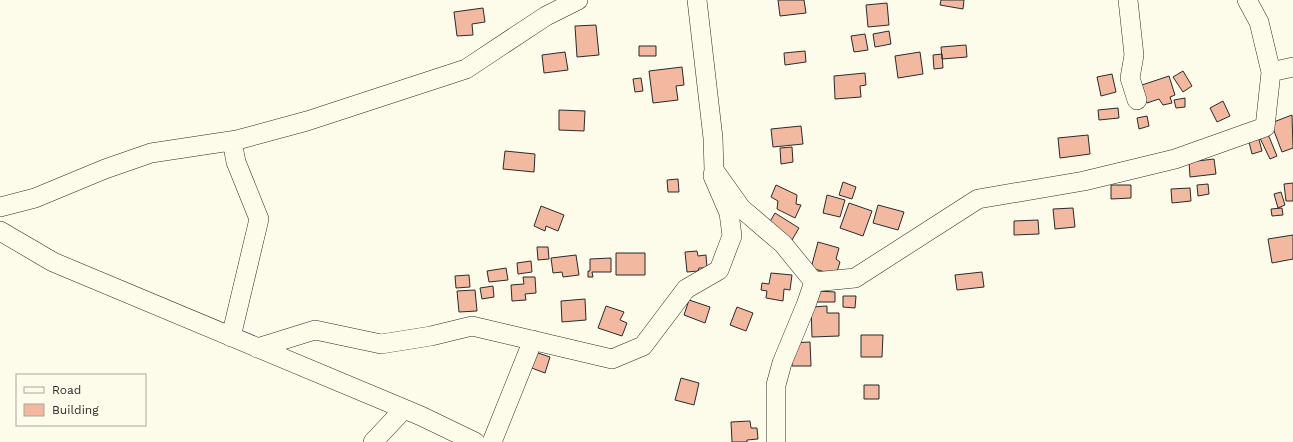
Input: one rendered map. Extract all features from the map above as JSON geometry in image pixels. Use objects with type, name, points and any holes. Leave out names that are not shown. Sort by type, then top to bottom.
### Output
[{"type":"street","points":[[0,207],[35,198],[106,169],[151,153],[232,141],[306,121],[466,69],[546,16],[578,0]]},
{"type":"street","points":[[257,348],[315,330],[382,344],[431,336],[472,326],[612,359],[643,346],[686,289],[719,270],[732,236],[729,214],[713,176],[712,138],[697,0]]},
{"type":"street","points":[[1128,0],[1134,55],[1130,78],[1137,100]]},
{"type":"street","points":[[814,282],[854,278],[978,199],[1084,181],[1175,159],[1265,127],[1271,72],[1259,22],[1247,0]]},
{"type":"street","points":[[1271,72],[1293,67]]},
{"type":"street","points":[[231,337],[259,218],[236,162],[232,141]]},
{"type":"street","points":[[714,170],[741,208],[783,244],[814,282]]},
{"type":"street","points":[[0,231],[53,262],[404,409],[475,442]]},
{"type":"street","points":[[776,442],[776,385],[782,363],[814,282]]},
{"type":"street","points":[[492,442],[532,340]]},
{"type":"street","points":[[373,442],[404,409]]},
{"type":"building","points":[[778,0],[804,0],[806,13],[780,16]]},
{"type":"building","points":[[941,0],[964,0],[963,9],[940,5]]},
{"type":"building","points":[[887,3],[889,25],[868,27],[866,5]]},
{"type":"building","points":[[483,8],[485,22],[472,24],[473,35],[457,36],[454,12]]},
{"type":"building","points":[[596,25],[599,55],[577,57],[575,26]]},
{"type":"building","points":[[889,31],[891,44],[875,47],[873,34]]},
{"type":"building","points":[[865,34],[868,50],[854,52],[851,36]]},
{"type":"building","points":[[966,45],[967,57],[942,59],[941,47]]},
{"type":"building","points":[[639,46],[656,46],[656,56],[639,56]]},
{"type":"building","points":[[805,51],[806,62],[785,65],[784,53]]},
{"type":"building","points":[[565,52],[568,70],[544,73],[542,55]]},
{"type":"building","points":[[920,52],[923,74],[898,78],[895,56]]},
{"type":"building","points":[[942,54],[943,68],[934,69],[933,55]]},
{"type":"building","points":[[682,67],[684,85],[676,86],[678,100],[653,103],[649,71]]},
{"type":"building","points":[[1183,71],[1192,86],[1183,92],[1173,77]]},
{"type":"building","points":[[865,73],[866,85],[860,86],[861,97],[835,99],[834,76]]},
{"type":"building","points":[[1112,74],[1116,92],[1101,96],[1097,77]]},
{"type":"building","points":[[1169,76],[1175,95],[1170,97],[1172,103],[1163,105],[1159,99],[1147,103],[1142,85]]},
{"type":"building","points":[[641,78],[643,91],[635,92],[633,79]]},
{"type":"building","points":[[1185,98],[1185,107],[1176,108],[1174,100]]},
{"type":"building","points":[[1223,101],[1230,116],[1217,122],[1210,108]]},
{"type":"building","points":[[1118,108],[1119,118],[1099,120],[1098,110]]},
{"type":"building","points":[[559,110],[585,111],[584,131],[559,130]]},
{"type":"building","points":[[1292,115],[1293,148],[1282,152],[1271,123]]},
{"type":"building","points":[[1147,116],[1149,126],[1139,129],[1137,118]]},
{"type":"building","points":[[801,126],[803,144],[773,147],[771,129]]},
{"type":"building","points":[[1265,127],[1277,156],[1270,159],[1257,132]]},
{"type":"building","points":[[1257,132],[1262,151],[1252,154],[1247,134]]},
{"type":"building","points":[[1088,135],[1090,154],[1060,158],[1058,138]]},
{"type":"building","points":[[792,147],[793,162],[781,164],[780,148]]},
{"type":"building","points":[[505,151],[535,154],[534,172],[503,169]]},
{"type":"building","points":[[1214,159],[1216,174],[1190,177],[1189,162]]},
{"type":"building","points":[[678,179],[679,192],[668,192],[667,180]]},
{"type":"building","points":[[843,182],[856,187],[852,199],[839,195]]},
{"type":"building","points":[[1293,183],[1293,201],[1286,201],[1284,184]]},
{"type":"building","points":[[1208,184],[1209,194],[1198,196],[1197,185]]},
{"type":"building","points":[[776,185],[797,195],[796,204],[801,205],[795,218],[777,209],[778,201],[771,197]]},
{"type":"building","points":[[1111,185],[1131,185],[1131,198],[1111,199]]},
{"type":"building","points":[[1190,188],[1191,201],[1172,203],[1171,189]]},
{"type":"building","points":[[1281,192],[1285,205],[1278,208],[1274,194]]},
{"type":"building","points":[[827,195],[845,200],[840,217],[823,213]]},
{"type":"building","points":[[849,203],[872,211],[863,236],[840,228]]},
{"type":"building","points":[[878,205],[904,212],[898,230],[873,223]]},
{"type":"building","points":[[541,206],[564,215],[558,231],[546,226],[545,231],[534,226]]},
{"type":"building","points":[[1073,208],[1075,227],[1055,229],[1053,209]]},
{"type":"building","points":[[1282,208],[1283,215],[1272,216],[1271,209]]},
{"type":"building","points":[[775,213],[799,228],[792,240],[768,225]]},
{"type":"building","points":[[1038,220],[1039,234],[1014,235],[1014,221]]},
{"type":"building","points":[[1293,235],[1293,259],[1272,263],[1268,239]]},
{"type":"building","points":[[818,242],[839,248],[836,259],[840,262],[836,275],[811,268]]},
{"type":"building","points":[[537,247],[548,247],[549,259],[538,260]]},
{"type":"building","points":[[697,251],[698,256],[706,255],[707,268],[699,268],[698,271],[687,272],[685,252]]},
{"type":"building","points":[[616,253],[645,253],[645,275],[616,275]]},
{"type":"building","points":[[576,255],[579,275],[563,277],[562,272],[553,273],[551,258]]},
{"type":"building","points":[[611,258],[611,272],[592,272],[593,277],[588,277],[588,271],[590,271],[590,259]]},
{"type":"building","points":[[531,261],[532,272],[518,274],[517,263]]},
{"type":"building","points":[[506,268],[508,280],[489,282],[487,271]]},
{"type":"building","points":[[982,272],[984,287],[957,290],[955,275]]},
{"type":"building","points":[[771,273],[792,275],[790,290],[784,289],[783,301],[766,298],[767,291],[761,290],[762,283],[769,284]]},
{"type":"building","points":[[469,275],[470,287],[456,288],[455,276]]},
{"type":"building","points":[[523,277],[535,277],[536,293],[525,294],[526,300],[512,301],[511,285],[524,284]]},
{"type":"building","points":[[493,286],[494,297],[482,299],[480,288]]},
{"type":"building","points":[[475,290],[477,311],[459,312],[457,291]]},
{"type":"building","points":[[817,291],[835,292],[835,302],[816,302]]},
{"type":"building","points":[[843,296],[856,296],[855,308],[843,307]]},
{"type":"building","points":[[585,299],[586,320],[562,322],[561,301]]},
{"type":"building","points":[[689,300],[710,307],[705,323],[684,315]]},
{"type":"building","points":[[606,306],[624,312],[620,320],[627,323],[622,336],[598,328]]},
{"type":"building","points":[[827,306],[827,313],[839,313],[839,336],[812,337],[811,307]]},
{"type":"building","points":[[737,307],[753,313],[746,331],[730,325]]},
{"type":"building","points":[[861,335],[883,335],[882,357],[861,357]]},
{"type":"building","points":[[810,342],[811,366],[792,366],[791,343]]},
{"type":"building","points":[[535,352],[550,357],[545,373],[529,367]]},
{"type":"building","points":[[681,378],[699,383],[694,405],[675,400]]},
{"type":"building","points":[[864,385],[879,385],[879,399],[864,399]]},
{"type":"building","points":[[750,421],[751,428],[757,428],[758,439],[747,440],[747,442],[732,442],[731,422]]}]
